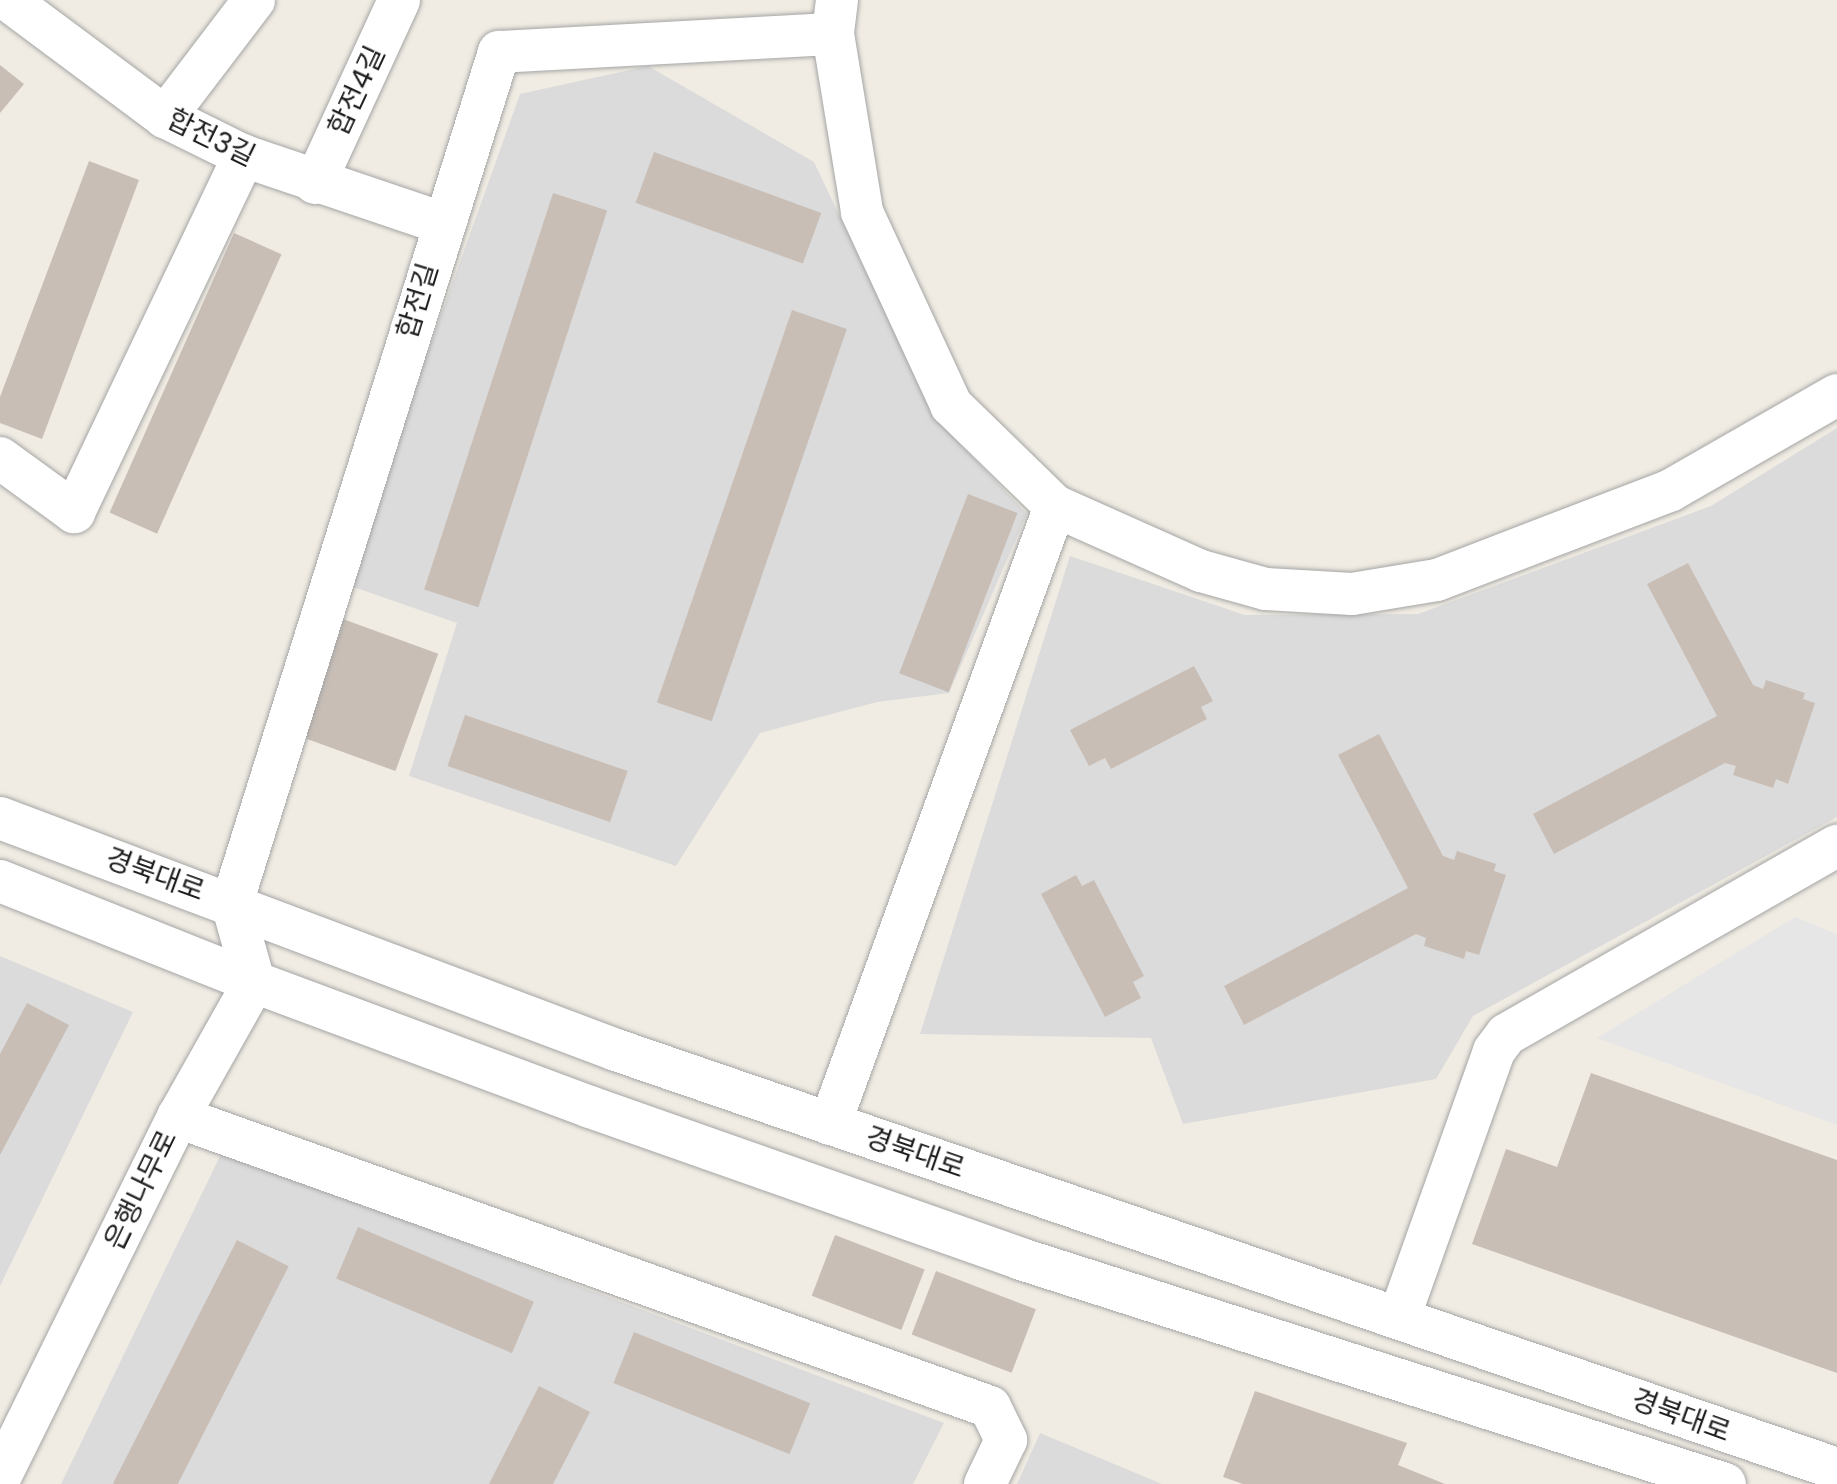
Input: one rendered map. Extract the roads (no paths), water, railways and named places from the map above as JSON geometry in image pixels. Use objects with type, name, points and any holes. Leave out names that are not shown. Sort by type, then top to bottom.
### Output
[{"type":"street","name":"합전3길","points":[[8,0],[165,117],[244,156],[442,223]]},
{"type":"street","points":[[165,117],[254,0]]},
{"type":"street","name":"합전4길","points":[[315,183],[399,0]]},
{"type":"street","points":[[835,17],[862,212],[951,405],[1055,506],[1200,572],[1266,589],[1352,594],[1437,580],[1672,490],[1837,395]]},
{"type":"street","name":"합전길","points":[[232,902],[442,223],[499,52],[835,17]]},
{"type":"street","points":[[0,458],[74,512],[244,156]]},
{"type":"street","points":[[830,1124],[1055,506]]},
{"type":"street","name":"경북대로","points":[[0,818],[232,902],[616,1050],[1837,1470]]},
{"type":"street","points":[[1399,1318],[1494,1051],[1507,1034],[1837,846]]},
{"type":"street","name":"경북대로","points":[[0,881],[254,982],[1021,1259],[1653,1472],[1725,1484]]},
{"type":"street","points":[[232,902],[254,982]]},
{"type":"street","name":"은행나무로","points":[[0,1477],[178,1117],[254,982]]},
{"type":"street","points":[[178,1117],[990,1407],[1006,1440],[985,1484]]}]
